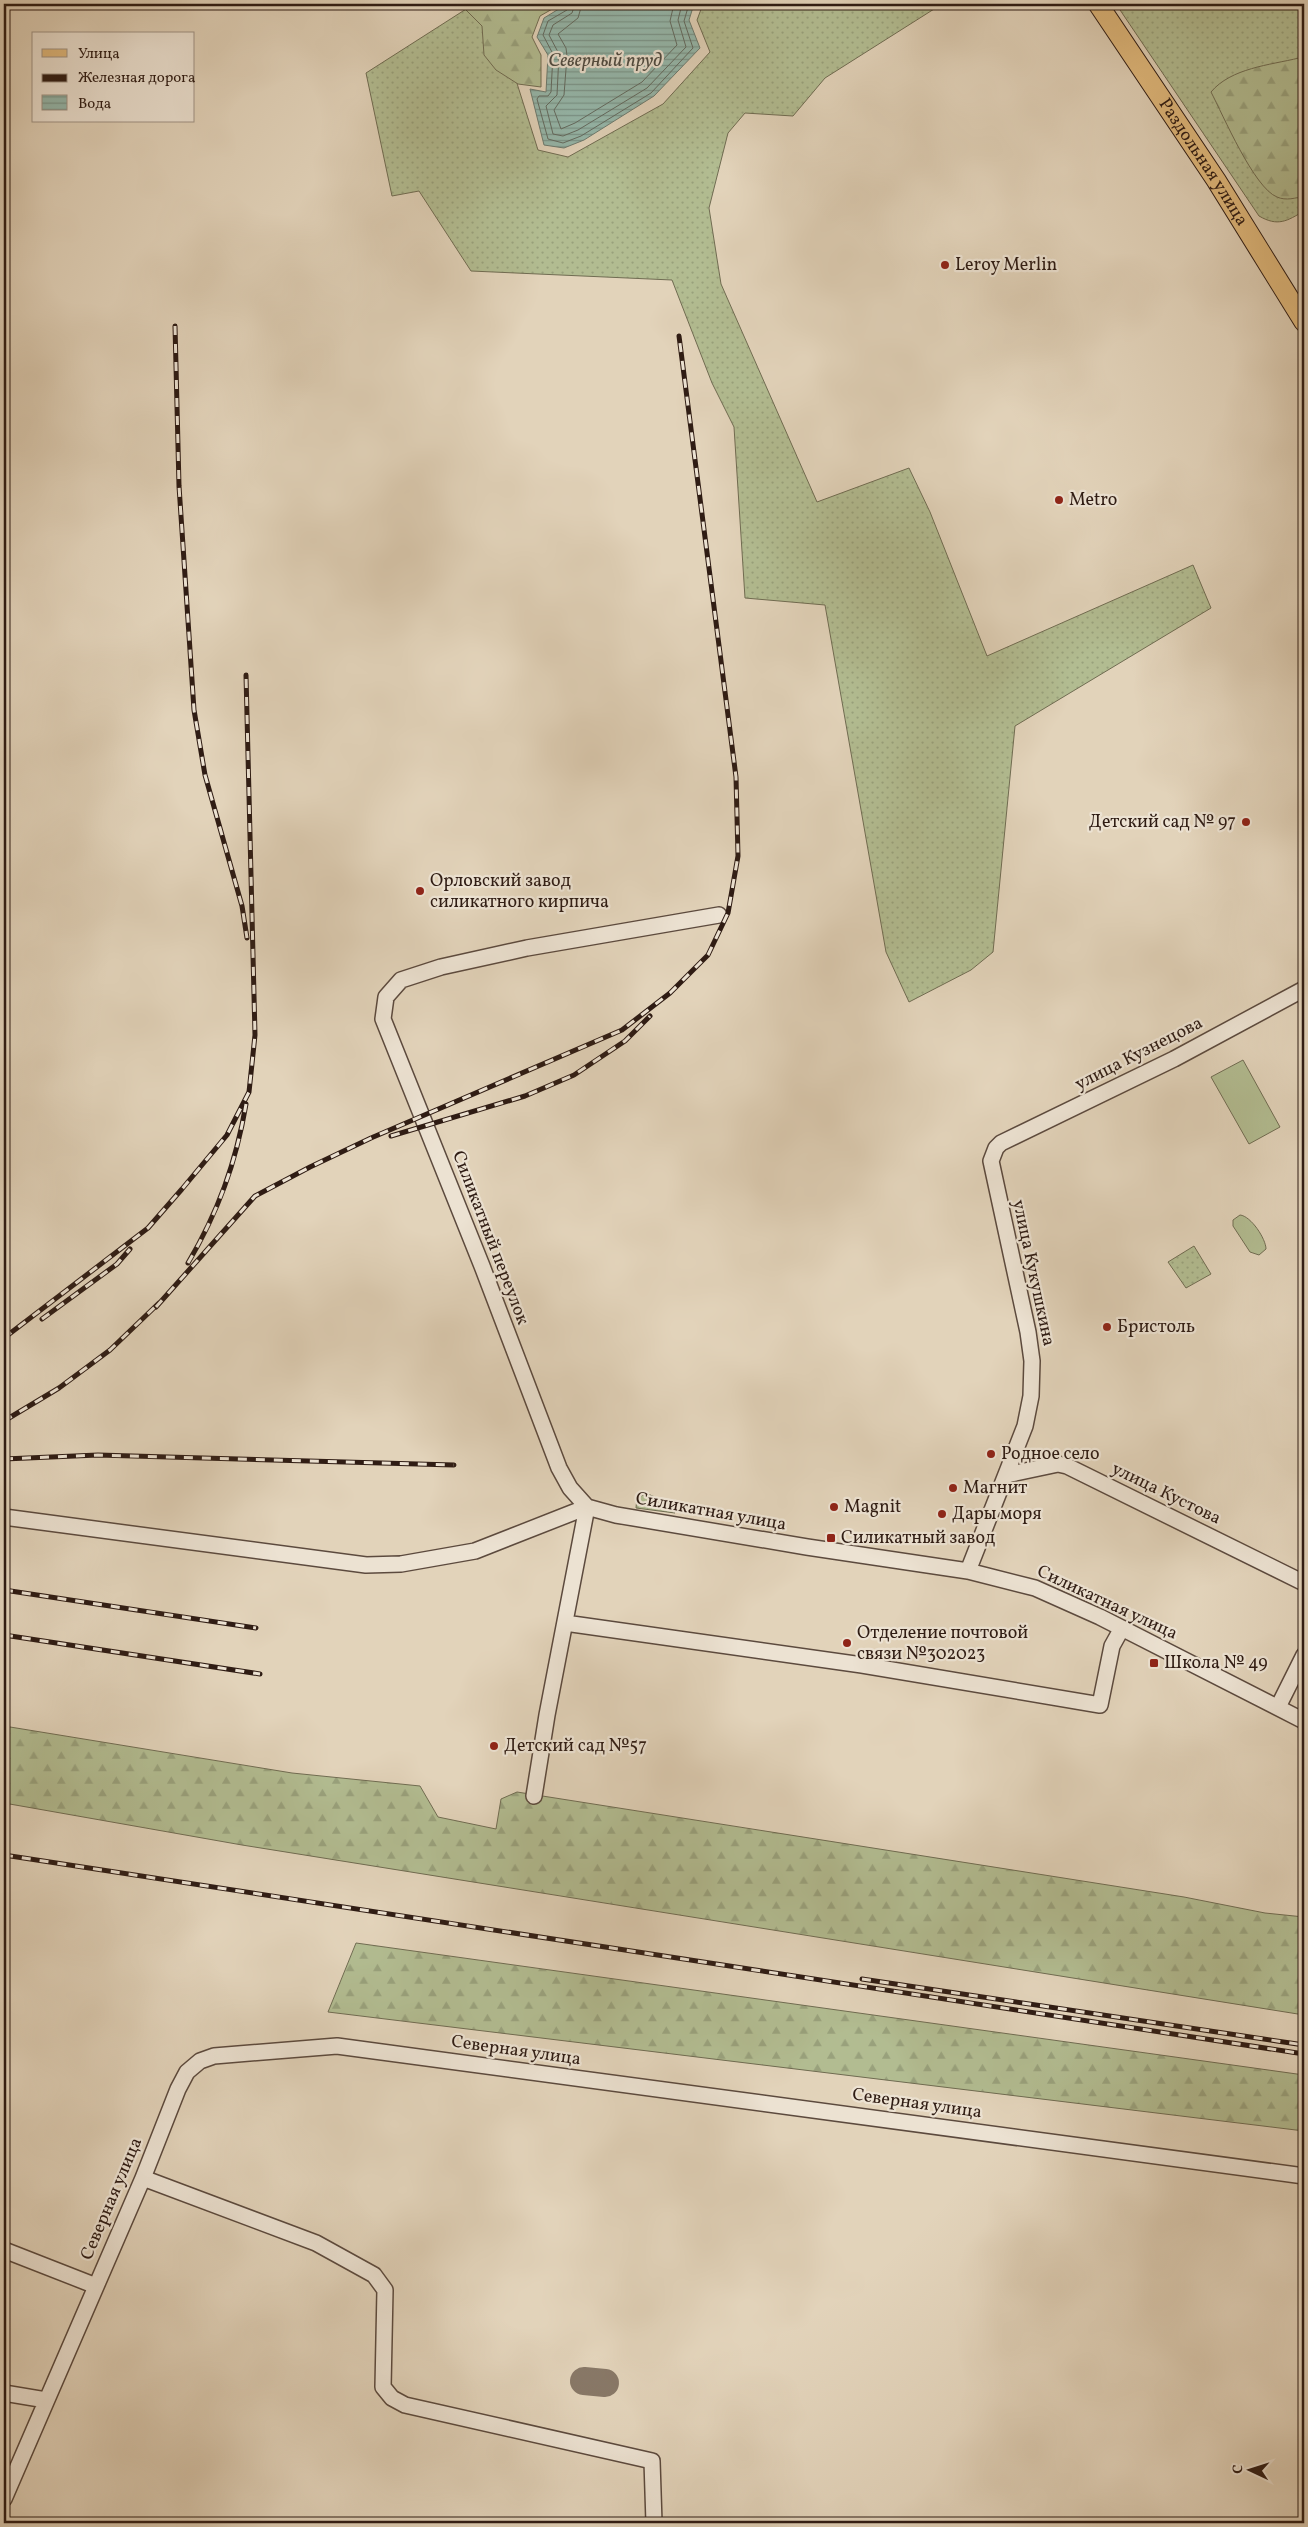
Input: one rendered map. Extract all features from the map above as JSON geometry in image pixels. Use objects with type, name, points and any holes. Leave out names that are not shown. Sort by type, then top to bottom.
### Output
[{"type":"main road","name":"Раздольная улица","points":[[1098,4],[1216,180],[1304,322]]},
{"type":"street","name":"Силикатный переулок","points":[[587,1507],[570,1488],[559,1468],[482,1266],[383,1019],[386,997],[401,980],[441,967],[527,948],[719,915]]},
{"type":"street","name":"улица Кузнецова","points":[[993,1153],[1001,1143],[1174,1059],[1304,989]]},
{"type":"street","name":"улица Кукушкина","points":[[968,1571],[1025,1426],[1031,1396],[1032,1361],[1028,1332],[992,1169],[993,1153]]},
{"type":"street","name":"улица Кустова","points":[[1006,1475],[1058,1464],[1067,1466],[1304,1583]]},
{"type":"street","points":[[4,1517],[366,1566],[401,1564],[475,1551],[587,1507]]},
{"type":"street","points":[[534,1796],[587,1507]]},
{"type":"street","name":"Силикатная улица","points":[[587,1507],[616,1515],[806,1547],[968,1571],[1034,1588],[1122,1628],[1304,1721]]},
{"type":"street","points":[[565,1623],[862,1665],[1100,1705],[1112,1646],[1122,1628]]},
{"type":"street","points":[[1278,1707],[1304,1655]]},
{"type":"street","name":"Северная улица","points":[[4,2499],[143,2178],[183,2080],[187,2072],[200,2061],[214,2056],[337,2046],[1304,2176]]},
{"type":"street","points":[[143,2178],[316,2243],[374,2275],[385,2290],[383,2387],[392,2398],[399,2402],[405,2405],[652,2461],[654,2523]]},
{"type":"street","points":[[4,2250],[96,2286]]},
{"type":"street","points":[[4,2393],[46,2400]]},
{"type":"green space","points":[[465,4],[561,4],[540,16],[532,37],[541,55],[541,87],[518,84],[496,70],[484,55],[482,26],[462,6]]},
{"type":"green space","points":[[474,4],[515,77],[538,150],[568,157],[663,104],[710,52],[697,20],[703,4],[942,4],[825,78],[793,116],[745,113],[728,133],[709,208],[721,284],[817,502],[909,468],[930,512],[987,656],[1193,565],[1211,608],[1015,726],[993,952],[971,970],[909,1002],[886,952],[825,605],[745,598],[734,427],[712,383],[672,280],[471,271],[419,191],[392,196],[366,73]]},
{"type":"green space","points":[[1116,4],[1304,4],[1304,211],[1292,218],[1277,222],[1259,216]]},
{"type":"green space","points":[[1299,58],[1304,63],[1304,196],[1284,199],[1268,191],[1249,166],[1211,92],[1219,84],[1240,73]]},
{"type":"green space","points":[[1243,1060],[1280,1127],[1249,1144],[1211,1077]]},
{"type":"green space","points":[[1240,1215],[1249,1219],[1263,1240],[1266,1249],[1259,1255],[1250,1252],[1233,1226],[1233,1220]]},
{"type":"green space","points":[[1194,1246],[1211,1274],[1186,1288],[1168,1262]]},
{"type":"green space","points":[[648,1494],[657,1498],[675,1513],[636,1508],[637,1497]]},
{"type":"green space","points":[[4,1726],[292,1773],[420,1786],[438,1817],[496,1829],[501,1799],[517,1792],[1184,1897],[1265,1913],[1304,1917],[1304,2015],[242,1845],[4,1803]]},
{"type":"green space","points":[[356,1943],[1304,2075],[1304,2131],[328,2012]]},
{"type":"water","name":"Северный пруд","points":[[567,4],[694,4],[689,20],[700,48],[654,96],[584,140],[564,148],[544,145],[530,89],[546,92],[548,55],[537,37],[544,18]]},
{"type":"taxiway","points":[[584,2381],[605,2383]]},
{"type":"railway","points":[[175,326],[179,486],[194,710],[205,775],[242,906],[247,938]]},
{"type":"railway","points":[[156,1307],[255,1196],[371,1138],[622,1030],[670,993],[708,955],[728,913],[738,856],[736,777],[679,336]]},
{"type":"railway","points":[[4,1338],[148,1228],[227,1135],[249,1092],[255,1035],[246,675]]},
{"type":"railway","points":[[391,1136],[525,1096],[574,1075],[625,1041],[650,1016]]},
{"type":"railway","points":[[188,1263],[217,1206],[237,1147],[246,1104]]},
{"type":"railway","points":[[42,1319],[117,1264],[130,1249]]},
{"type":"railway","points":[[4,1421],[59,1388],[110,1350],[159,1303]]},
{"type":"railway","points":[[4,1459],[98,1455],[454,1465]]},
{"type":"railway","points":[[4,1590],[256,1628]]},
{"type":"railway","points":[[4,1635],[260,1674]]},
{"type":"railway","points":[[4,1855],[1304,2054]]},
{"type":"railway","points":[[862,1979],[1304,2045]]},
{"type":"place","name":"Leroy Merlin","points":[[945,265]]},
{"type":"place","name":"Metro","points":[[1059,500]]},
{"type":"place","name":"Детский сад № 97","points":[[1246,822]]},
{"type":"place","name":"Орловский завод силикатного кирпича","points":[[420,891]]},
{"type":"place","name":"Бристоль","points":[[1107,1327]]},
{"type":"place","name":"Родное село","points":[[991,1454]]},
{"type":"place","name":"Магнит","points":[[953,1488]]},
{"type":"place","name":"Magnit","points":[[834,1507]]},
{"type":"place","name":"Дары моря","points":[[942,1514]]},
{"type":"place","name":"Силикатный завод","points":[[831,1538]]},
{"type":"place","name":"Отделение почтовой связи №302023","points":[[847,1643]]},
{"type":"place","name":"Школа № 49","points":[[1154,1663]]},
{"type":"place","name":"Детский сад №57","points":[[494,1746]]}]
